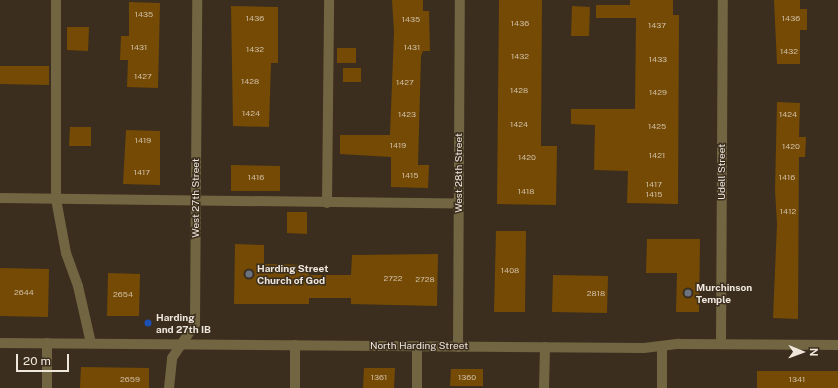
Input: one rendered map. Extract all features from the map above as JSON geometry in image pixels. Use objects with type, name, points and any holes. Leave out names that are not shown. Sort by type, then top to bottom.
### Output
[{"type":"street","points":[[56,0],[56,199],[66,253],[78,286],[91,343]]},
{"type":"street","name":"West 27th Street","points":[[169,388],[171,361],[195,324],[197,0]]},
{"type":"street","points":[[327,203],[329,0]]},
{"type":"street","name":"West 28th Street","points":[[458,347],[460,0]]},
{"type":"street","name":"Udell Street","points":[[721,344],[723,0]]},
{"type":"street","points":[[0,198],[196,202],[459,204]]},
{"type":"street","name":"North Harding Street","points":[[0,343],[545,348],[721,344],[838,345]]},
{"type":"street","points":[[46,343],[47,388]]},
{"type":"street","points":[[294,345],[295,388]]},
{"type":"street","points":[[417,346],[417,388]]},
{"type":"street","points":[[662,346],[662,388]]},
{"type":"street","points":[[544,388],[545,348]]},
{"type":"building","points":[[392,0],[423,0],[423,11],[429,11],[430,51],[423,51],[421,56],[418,165],[429,165],[428,188],[391,187],[391,157],[340,154],[340,135],[390,135],[394,32]]},
{"type":"building","points":[[499,0],[542,0],[541,146],[557,146],[556,205],[497,204]]},
{"type":"building","points":[[630,0],[673,0],[673,15],[679,15],[678,204],[627,203],[628,171],[594,170],[595,125],[571,124],[571,109],[635,109],[636,18],[596,18],[596,5],[630,5]]},
{"type":"building","points":[[774,0],[800,0],[800,9],[807,9],[807,30],[800,30],[800,64],[777,64]]},
{"type":"building","points":[[129,2],[160,3],[158,88],[127,87],[128,60],[120,60],[121,36],[129,36]]},
{"type":"building","points":[[231,6],[278,7],[278,63],[271,63],[269,127],[233,126]]},
{"type":"building","points":[[572,6],[590,7],[589,36],[571,36]]},
{"type":"building","points":[[67,27],[89,27],[88,51],[67,50]]},
{"type":"building","points":[[337,48],[356,48],[356,63],[337,63]]},
{"type":"building","points":[[0,66],[49,66],[49,85],[0,84]]},
{"type":"building","points":[[343,68],[361,68],[361,82],[343,82]]},
{"type":"building","points":[[777,102],[800,103],[799,137],[806,137],[805,157],[799,157],[798,319],[773,318],[777,224],[775,190]]},
{"type":"building","points":[[70,127],[91,127],[91,146],[69,146]]},
{"type":"building","points":[[126,130],[160,131],[160,185],[123,184]]},
{"type":"building","points":[[231,165],[280,166],[280,191],[231,191]]},
{"type":"building","points":[[287,212],[307,212],[307,234],[287,233]]},
{"type":"building","points":[[496,231],[526,231],[525,312],[494,312]]},
{"type":"building","name":"Murchinson Temple","points":[[647,239],[700,239],[699,312],[676,312],[677,273],[646,273]]},
{"type":"building","points":[[235,244],[264,245],[264,264],[309,265],[309,275],[351,275],[352,255],[438,254],[437,306],[351,304],[351,298],[309,298],[309,304],[234,304]]},
{"type":"building","points":[[0,268],[49,269],[48,317],[0,316]]},
{"type":"building","points":[[108,273],[140,274],[139,316],[107,316]]},
{"type":"building","points":[[553,275],[608,276],[607,313],[552,312]]},
{"type":"building","points":[[81,367],[149,368],[149,388],[80,388]]},
{"type":"building","points":[[364,368],[395,368],[394,388],[363,388]]},
{"type":"building","points":[[451,369],[483,369],[483,386],[450,386]]},
{"type":"building","points":[[757,371],[838,371],[838,388],[757,388]]},
{"type":"place","name":"Harding Street Church of God","points":[[249,274]]},
{"type":"place","name":"Murchinson Temple","points":[[688,293]]},
{"type":"place","name":"Harding and 27th IB","points":[[148,323]]}]
